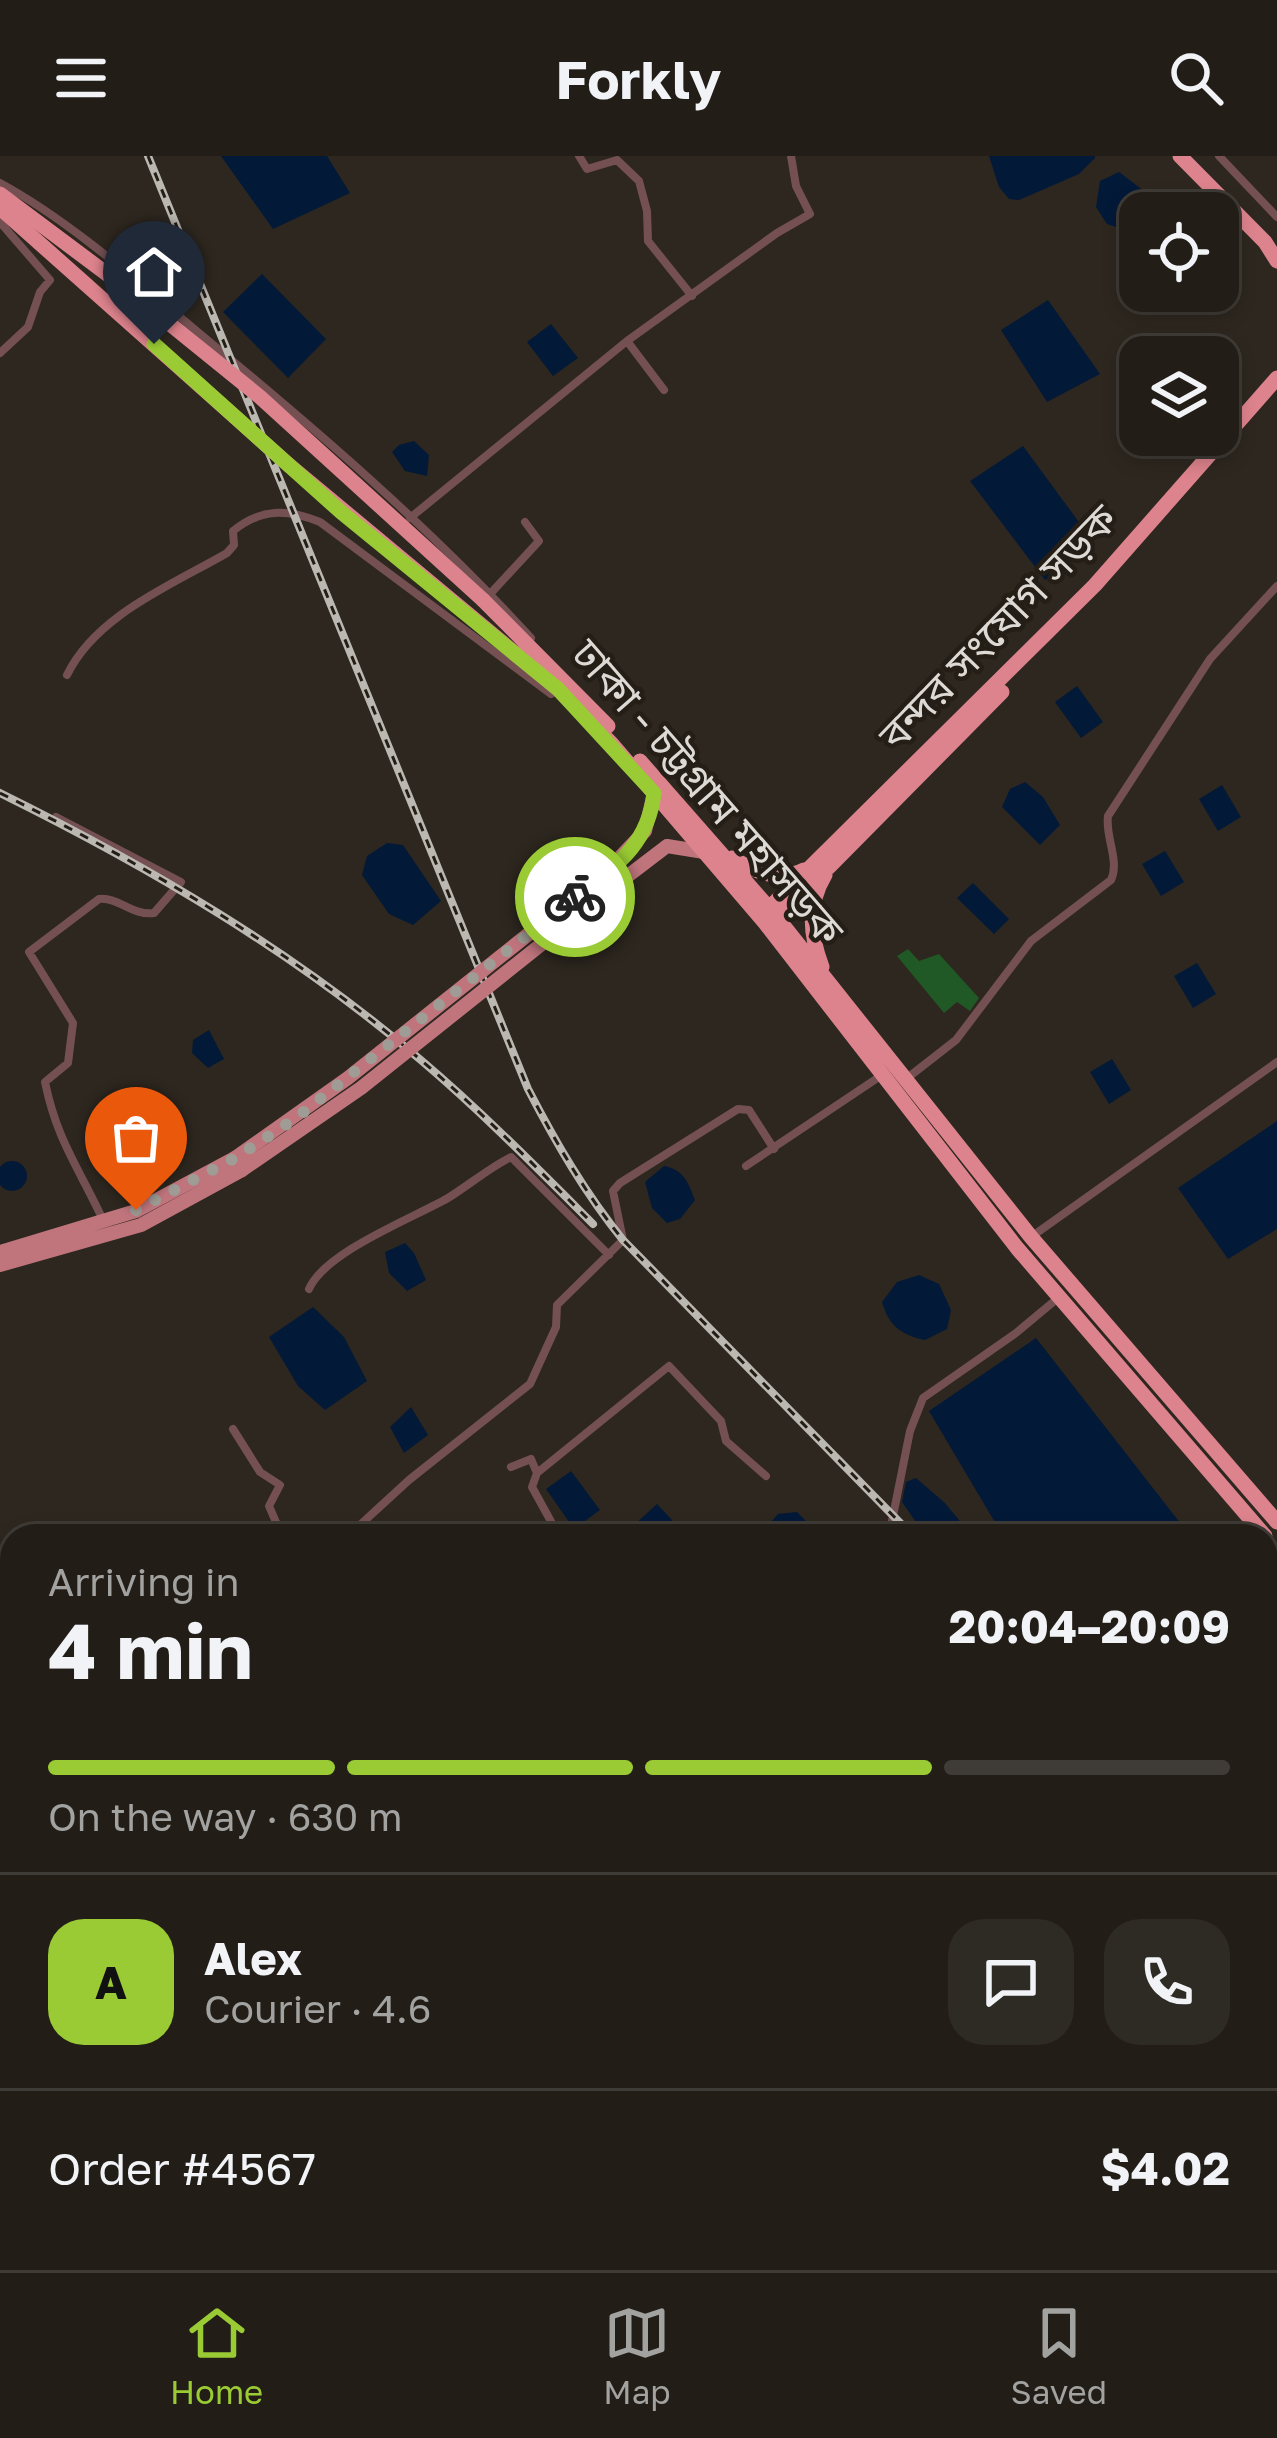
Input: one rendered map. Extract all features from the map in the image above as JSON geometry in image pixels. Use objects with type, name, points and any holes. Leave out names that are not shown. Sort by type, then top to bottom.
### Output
[{"type":"highway","points":[[1180,156],[1273,251]]},
{"type":"highway","name":"ঢাকা - চট্টগ্রাম মহাসড়ক","points":[[1,209],[290,466],[592,709],[830,987],[1256,1524]]},
{"type":"highway","name":"ঢাকা - চট্টগ্রাম মহাসড়ক","points":[[1,209],[123,286],[260,397],[467,584],[711,851]]},
{"type":"highway","name":"বন্দর সংযোগ সড়ক","points":[[825,863],[1095,585],[1277,377]]},
{"type":"highway","name":"বন্দর সংযোগ সড়ক","points":[[767,916],[1102,591],[1274,398]]},
{"type":"highway","points":[[711,851],[748,868],[788,877],[825,863]]},
{"type":"highway","points":[[825,863],[811,918],[813,939],[830,987]]},
{"type":"highway","name":"ঢাকা - চট্টগ্রাম মহাসড়ক","points":[[767,916],[966,1186],[1277,1522]]},
{"type":"main road","points":[[608,881],[649,824],[654,793]]},
{"type":"main road","points":[[0,1265],[141,1225],[239,1164],[608,881],[667,846],[711,851]]},
{"type":"main road","points":[[0,1252],[105,1223],[239,1164]]},
{"type":"street","points":[[579,156],[586,169],[617,160],[639,181],[648,241],[692,296]]},
{"type":"street","points":[[410,518],[627,341],[810,214],[796,187],[791,156]]},
{"type":"street","points":[[1219,156],[1277,217]]},
{"type":"street","points":[[0,183],[124,270],[323,437],[490,593],[592,709]]},
{"type":"street","points":[[0,353],[28,327],[40,292],[50,280],[1,209]]},
{"type":"street","points":[[627,341],[664,390]]},
{"type":"street","points":[[67,675],[79,650],[101,630],[227,553],[235,545],[233,531],[252,515],[295,513],[320,523],[374,561],[550,694],[562,685]]},
{"type":"street","points":[[490,593],[538,541],[525,522]]},
{"type":"street","points":[[905,1080],[956,1040],[1031,941],[1111,880],[1115,872],[1106,830],[1108,816],[1210,659],[1277,586]]},
{"type":"street","points":[[56,817],[181,882],[154,913],[132,912],[109,898],[99,899],[29,952],[73,1023],[68,1063],[45,1082],[70,1162],[105,1223]]},
{"type":"street","points":[[1030,1237],[1277,1062]]},
{"type":"street","points":[[746,1166],[883,1074]]},
{"type":"street","points":[[361,1524],[530,1384],[556,1327],[557,1305],[623,1240],[614,1191],[620,1183],[738,1108],[749,1110],[774,1150]]},
{"type":"street","points":[[309,1289],[316,1273],[346,1252],[461,1190],[511,1157],[609,1255]]},
{"type":"street","points":[[891,1524],[910,1432],[923,1398],[1016,1333],[1066,1290]]},
{"type":"street","points":[[552,1524],[532,1487],[537,1472],[669,1366],[721,1421],[726,1441],[766,1476]]},
{"type":"street","points":[[233,1430],[260,1472],[280,1485],[269,1506],[277,1524]]},
{"type":"street","points":[[511,1468],[530,1455],[537,1472]]},
{"type":"green space","points":[[908,949],[919,961],[939,954],[979,998],[970,1011],[957,1002],[944,1013],[897,956]]},
{"type":"water","points":[[221,156],[327,156],[350,193],[273,229]]},
{"type":"water","points":[[989,156],[1095,158],[1079,174],[1019,200],[1009,199],[999,187]]},
{"type":"water","points":[[1119,172],[1145,192],[1119,192],[1119,228],[1107,224],[1096,207],[1100,181]]},
{"type":"water","points":[[262,274],[326,339],[288,378],[223,312]]},
{"type":"water","points":[[1048,300],[1100,374],[1047,402],[1001,330]]},
{"type":"water","points":[[551,324],[578,358],[553,376],[527,342]]},
{"type":"water","points":[[414,441],[429,455],[427,476],[405,471],[392,452]]},
{"type":"water","points":[[1023,446],[1095,544],[1045,580],[970,481]]},
{"type":"water","points":[[1077,686],[1103,722],[1081,738],[1055,702]]},
{"type":"water","points":[[1025,782],[1043,797],[1060,825],[1040,845],[1002,807],[1010,789]]},
{"type":"water","points":[[1222,785],[1241,817],[1218,831],[1199,799]]},
{"type":"water","points":[[387,843],[403,845],[441,901],[413,925],[389,914],[362,875],[367,856]]},
{"type":"water","points":[[1165,851],[1184,882],[1161,896],[1142,864]]},
{"type":"water","points":[[973,883],[1009,919],[994,934],[957,898]]},
{"type":"water","points":[[1197,963],[1216,994],[1193,1008],[1174,976]]},
{"type":"water","points":[[209,1030],[224,1059],[208,1068],[192,1053],[193,1040]]},
{"type":"water","points":[[1112,1059],[1131,1090],[1109,1104],[1090,1072]]},
{"type":"water","points":[[1277,1121],[1277,1229],[1228,1259],[1178,1188]]},
{"type":"water","points":[[115,1142],[125,1145],[131,1159],[130,1169],[120,1177],[107,1169],[102,1151]]},
{"type":"water","points":[[6,1162],[18,1162],[26,1170],[26,1182],[18,1190],[6,1190],[-1,1184],[-1,1168]]},
{"type":"water","points":[[664,1166],[681,1174],[695,1200],[680,1219],[667,1223],[652,1208],[645,1182]]},
{"type":"water","points":[[405,1243],[426,1280],[407,1291],[389,1273],[385,1252]]},
{"type":"water","points":[[919,1275],[939,1284],[951,1310],[947,1329],[925,1340],[897,1328],[882,1302],[897,1282]]},
{"type":"water","points":[[313,1307],[344,1337],[367,1381],[325,1410],[298,1386],[269,1337]]},
{"type":"water","points":[[1036,1338],[1181,1524],[997,1524],[929,1411]]},
{"type":"water","points":[[411,1407],[428,1435],[404,1453],[390,1427]]},
{"type":"water","points":[[571,1471],[600,1510],[581,1524],[570,1524],[546,1489]]},
{"type":"water","points":[[916,1478],[962,1524],[917,1524],[902,1502],[906,1482]]},
{"type":"water","points":[[657,1504],[676,1524],[635,1524]]},
{"type":"water","points":[[797,1512],[809,1524],[771,1524],[778,1514]]},
{"type":"railway","points":[[148,156],[528,1089],[549,1129],[623,1240],[901,1524]]},
{"type":"railway","points":[[0,793],[166,882],[323,984],[444,1080],[593,1224]]},
{"type":"way so far","points":[[136,1210],[235,1158],[296,1118],[575,897]]},
{"type":"route","points":[[154,344],[341,512],[558,689],[654,793],[649,824],[636,845],[575,897]]}]
